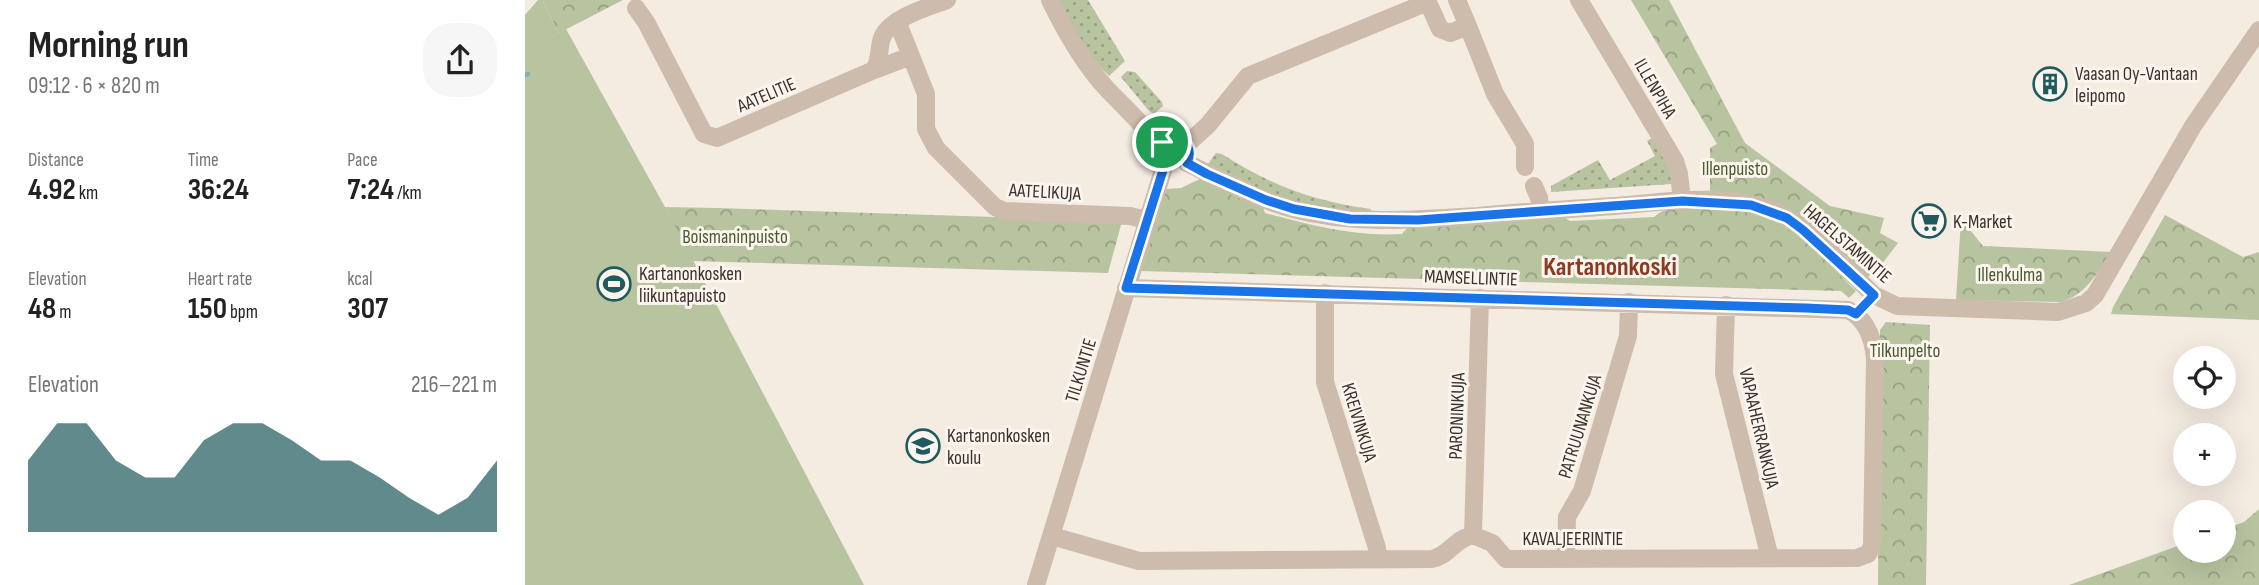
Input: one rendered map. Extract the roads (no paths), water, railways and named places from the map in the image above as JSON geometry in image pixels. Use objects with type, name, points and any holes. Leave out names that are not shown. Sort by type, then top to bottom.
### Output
[{"type":"street","points":[[874,70],[880,58],[881,38],[897,21],[947,0]]},
{"type":"street","points":[[1050,0],[1089,68],[1159,146]]},
{"type":"street","points":[[1457,0],[1495,93],[1525,144],[1525,167]]},
{"type":"street","name":"ILLENPIHA","points":[[1579,0],[1675,161],[1682,201]]},
{"type":"street","points":[[1187,144],[1207,125],[1248,76],[1428,1],[1440,29],[1450,33],[1468,26]]},
{"type":"street","name":"AATELITIE","points":[[636,8],[705,134],[711,137],[717,138],[874,70]]},
{"type":"street","name":"AATELIKUJA","points":[[897,21],[926,94],[926,129],[936,148],[995,208],[1004,211],[1130,216],[1147,220]]},
{"type":"street","name":"HAGELSTAMINTIE","points":[[1187,163],[1266,200],[1294,209],[1350,219],[1410,221],[1682,201],[1751,205],[1787,218],[1874,295],[1897,306],[2058,312],[2086,303],[2095,295],[2212,96],[2259,30]]},
{"type":"street","points":[[874,70],[911,56]]},
{"type":"street","points":[[1172,137],[1187,144],[1190,153],[1187,163],[1174,170],[1164,167],[1158,160],[1162,142],[1172,137]]},
{"type":"street","name":"TILKUNTIE","points":[[1036,585],[1164,167]]},
{"type":"street","points":[[1534,186],[1541,211]]},
{"type":"street","name":"MAMSELLINTIE","points":[[1126,288],[1839,309],[1856,314]]},
{"type":"street","name":"KREIVINKUJA","points":[[1325,293],[1325,382],[1377,548],[1378,559]]},
{"type":"street","points":[[1856,314],[1874,295]]},
{"type":"street","name":"PARONINKUJA","points":[[1473,535],[1480,298]]},
{"type":"street","name":"PATRUUNANKUJA","points":[[1566,558],[1567,517],[1582,491],[1628,336],[1629,302]]},
{"type":"street","name":"VAPAAHERRANKUJA","points":[[1725,305],[1724,374],[1770,558]]},
{"type":"street","name":"KAVALJEERINTIE","points":[[1473,535],[1492,543],[1506,559],[1857,558],[1868,554],[1872,539],[1875,358],[1870,335],[1864,322],[1856,314]]},
{"type":"street","points":[[1052,536],[1139,561],[1439,558],[1457,541],[1473,535]]},
{"type":"place","name":"Vaasan Oy-Vantaan leipomo","points":[[2050,84]]},
{"type":"place","name":"K-Market","points":[[1929,221]]},
{"type":"place","name":"Kartanonkosken liikuntapuisto","points":[[614,284]]},
{"type":"place","name":"Kartanonkosken koulu","points":[[923,446]]},
{"type":"district","name":"Kartanonkoski","points":[[1610,266]]},
{"type":"park label","name":"Illenpuisto","points":[[1735,168]]},
{"type":"park label","name":"Boismaninpuisto","points":[[735,236]]},
{"type":"park label","name":"Illenkulma","points":[[2010,274]]},
{"type":"park label","name":"Tilkunpelto","points":[[1905,350]]}]
